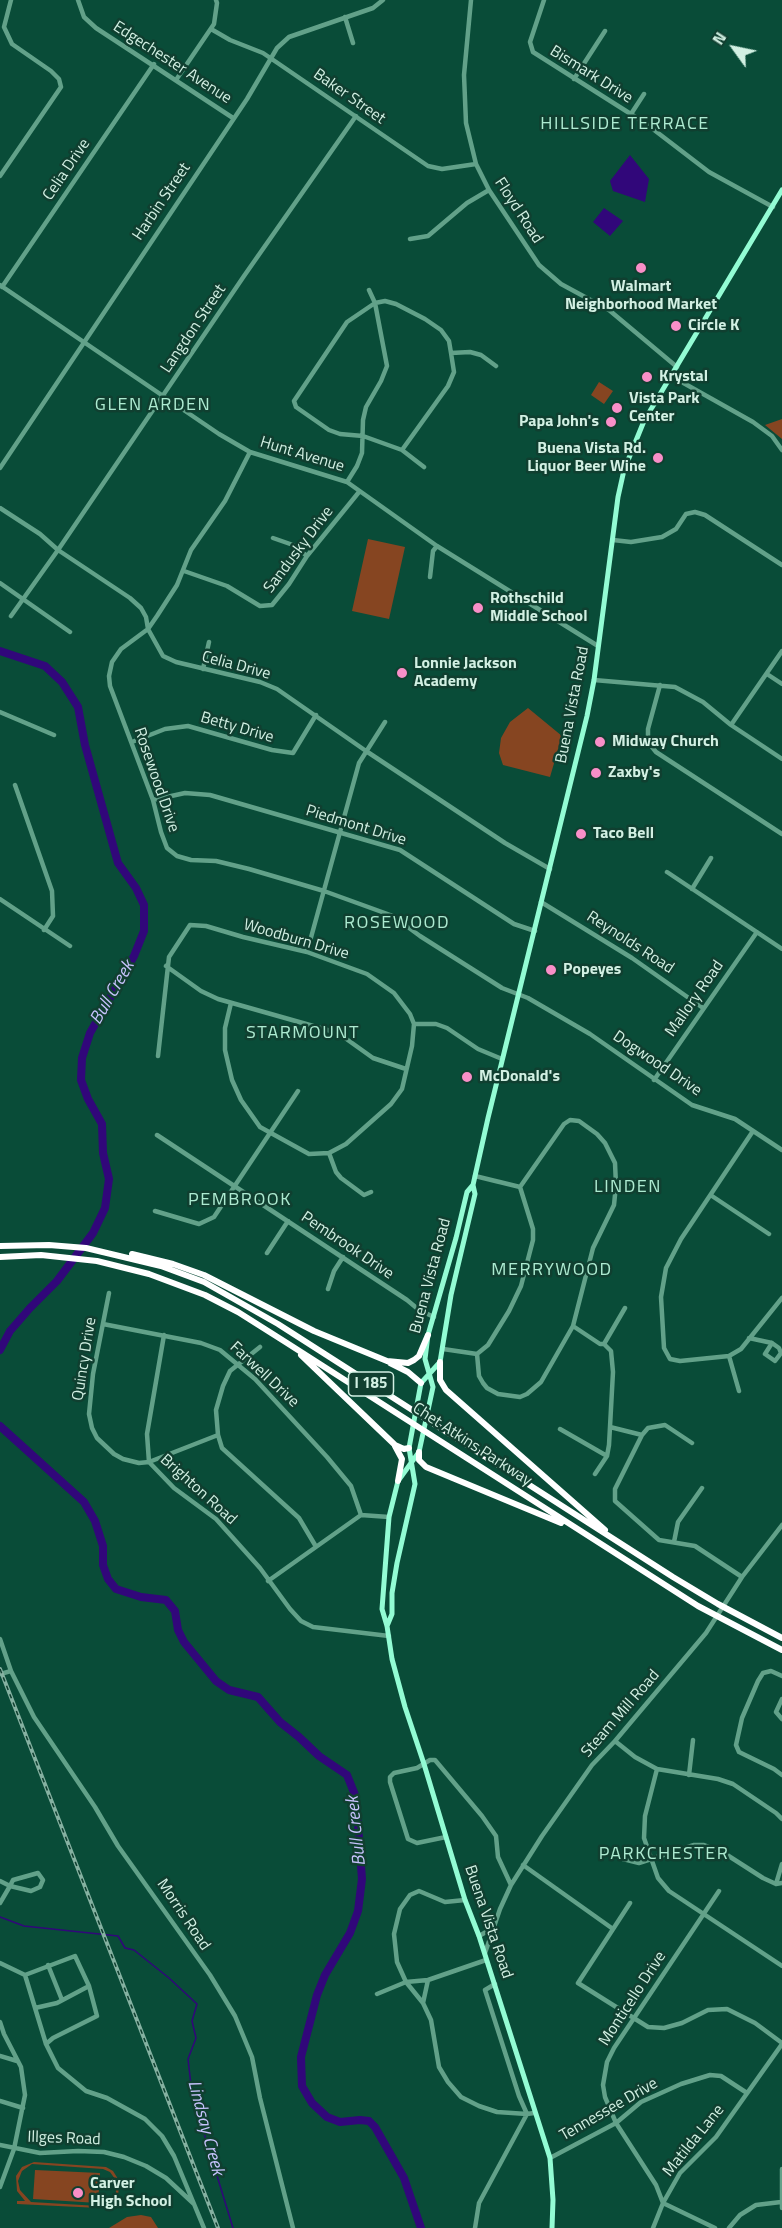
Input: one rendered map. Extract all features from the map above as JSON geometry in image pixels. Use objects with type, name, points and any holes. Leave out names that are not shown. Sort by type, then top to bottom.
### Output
[{"type":"highway","points":[[0,1246],[74,1247],[173,1264],[204,1275],[314,1331],[408,1372],[422,1383]]},
{"type":"highway","name":"Chet Atkins Parkway","points":[[112,1252],[172,1269],[204,1282],[235,1299],[718,1604],[782,1638]]},
{"type":"highway","name":"Chet Atkins Parkway","points":[[0,1257],[41,1255],[104,1262],[149,1274],[205,1295],[287,1342],[698,1606],[782,1650]]},
{"type":"highway","points":[[387,1362],[408,1363],[414,1360],[419,1356],[428,1335]]},
{"type":"highway","points":[[287,1342],[395,1445],[402,1458],[398,1481]]},
{"type":"highway","points":[[440,1362],[440,1380],[446,1389],[619,1542]]},
{"type":"highway","points":[[395,1445],[404,1449],[409,1448]]},
{"type":"highway","points":[[419,1452],[419,1460],[426,1467],[557,1521],[619,1557]]},
{"type":"main road","name":"Buena Vista Road","points":[[387,1626],[392,1614],[392,1593],[397,1563],[415,1484],[409,1448],[422,1383],[440,1362],[451,1295],[475,1194],[473,1185],[475,1176],[587,716],[594,680],[618,497],[624,470],[644,421],[782,190]]},
{"type":"main road","name":"Buena Vista Road","points":[[473,1185],[467,1192],[457,1236],[428,1335],[425,1359],[433,1387],[419,1452],[398,1481],[388,1517],[382,1610],[405,1707],[465,1900],[495,1984],[550,2158],[552,2228]]},
{"type":"street","points":[[0,176],[61,87],[59,79],[51,71],[12,44],[4,27],[10,0]]},
{"type":"street","name":"Edgechester Avenue","points":[[78,0],[84,17],[96,28],[233,118]]},
{"type":"street","name":"Harbin Street","points":[[0,468],[259,79],[269,59],[289,37],[373,8],[383,0]]},
{"type":"street","name":"Floyd Road","points":[[471,0],[465,75],[466,123],[476,164],[489,190],[539,265],[561,284],[609,310],[677,367]]},
{"type":"street","name":"Bismark Drive","points":[[544,0],[530,47],[533,52],[631,114],[709,172],[772,207]]},
{"type":"street","points":[[176,80],[214,24],[217,1]]},
{"type":"street","points":[[345,17],[353,43]]},
{"type":"street","name":"Baker Street","points":[[211,29],[230,40],[262,53],[285,67],[428,166],[442,169],[476,164]]},
{"type":"street","points":[[574,78],[605,31]]},
{"type":"street","name":"Celia Drive","points":[[1,287],[154,64]]},
{"type":"street","points":[[631,114],[644,94]]},
{"type":"street","name":"Langdon Street","points":[[11,616],[356,116]]},
{"type":"street","points":[[410,239],[429,236],[467,203],[489,190]]},
{"type":"street","name":"Hunt Avenue","points":[[1,287],[163,397],[250,452],[347,482],[438,546],[598,646]]},
{"type":"street","points":[[347,482],[362,453],[363,420],[366,407],[387,366],[375,303],[369,290]]},
{"type":"street","points":[[402,450],[448,386],[454,372],[449,341],[441,330],[396,304],[375,303],[347,322],[294,400],[296,406],[329,430],[340,435],[363,436],[402,450],[424,467]]},
{"type":"street","points":[[87,337],[90,347]]},
{"type":"street","points":[[451,353],[470,352],[481,355],[496,366]]},
{"type":"street","points":[[671,376],[753,422],[772,436],[782,450]]},
{"type":"street","name":"Rosewood Drive","points":[[250,452],[225,501],[191,550],[184,571],[148,629],[121,649],[112,662],[109,676],[110,686],[153,800],[167,848],[177,856],[191,860],[216,861],[324,891],[393,916],[482,975],[519,995]]},
{"type":"street","name":"Sandusky Drive","points":[[184,571],[226,586],[260,606],[272,605],[307,556],[359,492]]},
{"type":"street","name":"Celia Drive","points":[[0,508],[130,598],[141,608],[146,617],[148,629],[163,656],[176,662],[260,682],[278,689],[366,751],[519,852],[550,869]]},
{"type":"street","points":[[613,540],[631,542],[662,537],[676,528],[686,514],[695,512],[705,515],[782,565]]},
{"type":"street","points":[[273,538],[293,545],[307,556]]},
{"type":"street","points":[[430,577],[434,551],[438,546]]},
{"type":"street","points":[[0,583],[70,632]]},
{"type":"street","points":[[203,669],[209,642]]},
{"type":"street","points":[[731,725],[782,651]]},
{"type":"street","points":[[767,674],[782,684]]},
{"type":"street","points":[[594,680],[675,687],[703,702],[731,725],[782,759]]},
{"type":"street","points":[[660,685],[648,729],[648,742],[656,752],[782,834]]},
{"type":"street","points":[[0,712],[54,735]]},
{"type":"street","name":"Betty Drive","points":[[132,742],[165,729],[188,726],[272,750],[293,753],[316,715]]},
{"type":"street","points":[[307,952],[359,763],[385,722]]},
{"type":"street","points":[[15,785],[52,891],[53,916],[44,930]]},
{"type":"street","name":"Piedmont Drive","points":[[153,800],[185,793],[210,795],[400,850],[514,924],[535,931]]},
{"type":"street","points":[[692,889],[711,858]]},
{"type":"street","points":[[667,872],[782,949]]},
{"type":"street","points":[[0,899],[70,946]]},
{"type":"street","name":"Reynolds Road","points":[[541,902],[632,958],[703,1008]]},
{"type":"street","name":"Woodburn Drive","points":[[158,1056],[166,966],[169,957],[190,925],[206,926],[307,952],[367,974],[394,993],[410,1014],[414,1024]]},
{"type":"street","name":"Mallory Road","points":[[654,1080],[757,932]]},
{"type":"street","points":[[166,966],[201,991],[231,1003],[338,1033],[373,1059],[406,1069]]},
{"type":"street","name":"Dogwood Drive","points":[[519,995],[590,1034],[692,1105],[735,1119],[782,1150]]},
{"type":"street","points":[[231,1003],[225,1028],[225,1050],[232,1080],[250,1115],[260,1127],[309,1154],[329,1153],[346,1144],[391,1104],[402,1089],[412,1046],[414,1024],[436,1024],[447,1028],[478,1049],[502,1059]]},
{"type":"street","points":[[155,1211],[190,1222],[205,1222],[214,1217],[298,1091]]},
{"type":"street","points":[[477,1354],[479,1376],[487,1388],[498,1394],[520,1397],[541,1382],[573,1326],[593,1248],[614,1205],[615,1163],[605,1143],[579,1121],[570,1120],[564,1124],[520,1187]]},
{"type":"street","points":[[753,1131],[712,1196],[687,1229],[669,1260],[661,1298],[664,1348],[670,1359],[680,1361],[729,1356],[741,1349],[782,1298]]},
{"type":"street","name":"Pembrook Drive","points":[[157,1135],[343,1257],[419,1311],[434,1317]]},
{"type":"street","points":[[329,1153],[336,1172],[341,1178],[364,1195],[371,1192]]},
{"type":"street","points":[[475,1176],[520,1187]]},
{"type":"street","points":[[616,1185],[642,1182]]},
{"type":"street","points":[[443,1349],[477,1354],[488,1345],[521,1286],[530,1254],[533,1229],[520,1187]]},
{"type":"street","points":[[712,1196],[769,1234]]},
{"type":"street","points":[[267,1253],[288,1221]]},
{"type":"street","points":[[328,1289],[334,1271],[343,1257]]},
{"type":"street","name":"Quincy Drive","points":[[109,1293],[91,1392],[89,1414],[92,1428],[97,1438],[114,1454],[132,1462],[149,1462]]},
{"type":"street","points":[[604,1344],[625,1308]]},
{"type":"street","name":"Farwell Drive","points":[[103,1324],[201,1343],[220,1350],[238,1364],[295,1420],[327,1457],[351,1486],[361,1515]]},
{"type":"street","points":[[573,1326],[600,1344],[604,1344],[611,1351],[613,1372],[607,1456],[595,1474]]},
{"type":"street","name":"Brighton Road","points":[[164,1335],[147,1434],[149,1462],[174,1488],[216,1519],[260,1568],[301,1621],[313,1627],[389,1636]]},
{"type":"street","points":[[749,1338],[772,1343]]},
{"type":"street","points":[[260,1347],[230,1371],[216,1410],[218,1435],[222,1448],[299,1518],[315,1545]]},
{"type":"street","points":[[729,1356],[739,1391]]},
{"type":"street","points":[[692,1443],[665,1425],[648,1428],[642,1435],[615,1489],[615,1501],[659,1540],[695,1546],[742,1577]]},
{"type":"street","points":[[610,1427],[642,1435]]},
{"type":"street","points":[[560,1429],[607,1456]]},
{"type":"street","points":[[149,1462],[218,1435]]},
{"type":"street","points":[[674,1542],[678,1522],[702,1488]]},
{"type":"street","points":[[268,1581],[298,1561],[315,1545],[361,1515],[388,1517]]},
{"type":"street","name":"Steam Mill Road","points":[[485,1957],[493,1928],[511,1885],[523,1865],[592,1765],[706,1633],[742,1577],[782,1524]]},
{"type":"street","name":"Morris Road","points":[[0,1639],[11,1671],[40,1726],[95,1807],[118,1846],[210,1976],[235,2016],[252,2057],[293,2228]]},
{"type":"street","points":[[0,1674],[11,1671]]},
{"type":"street","points":[[782,1676],[771,1671],[763,1673],[742,1718],[736,1745],[739,1752],[782,1775]]},
{"type":"street","points":[[782,1699],[776,1712],[782,1719]]},
{"type":"street","points":[[689,1774],[693,1740]]},
{"type":"street","points":[[615,1741],[634,1757],[657,1769],[718,1779],[733,1784],[782,1819]]},
{"type":"street","points":[[446,1837],[417,1843],[408,1839],[390,1782],[390,1777],[394,1773],[435,1760],[496,1836],[498,1857],[511,1885]]},
{"type":"street","points":[[657,1769],[645,1816],[644,1838],[658,1878],[669,1891],[782,1966]]},
{"type":"street","points":[[603,1852],[610,1851],[623,1859],[639,1863],[694,1845],[704,1845],[713,1847],[763,1878],[779,1883],[782,1864]]},
{"type":"street","points":[[523,1865],[613,1929]]},
{"type":"street","points":[[0,1881],[10,1886],[36,1890],[43,1880],[38,1873],[27,1874],[13,1880],[10,1886],[0,1904]]},
{"type":"street","points":[[465,1900],[445,1902],[419,1891],[410,1895],[404,1901],[395,1922],[394,1949],[397,1962],[406,1982],[423,2003],[431,2020],[439,2067],[461,2097],[497,2112],[534,2113]]},
{"type":"street","name":"Monticello Drive","points":[[663,2203],[656,2185],[616,2123],[605,2097],[604,2074],[614,2048],[719,1891]]},
{"type":"street","points":[[630,1903],[578,1983],[648,2027],[664,2028],[682,2023],[708,2010],[727,2009],[755,2023],[782,2044]]},
{"type":"street","points":[[479,1936],[493,1928]]},
{"type":"street","points":[[0,1964],[25,1975],[75,1956],[88,1986],[97,2016],[45,2044]]},
{"type":"street","points":[[377,1994],[406,1982],[428,1980],[485,1957]]},
{"type":"street","points":[[48,1965],[62,2000]]},
{"type":"street","points":[[25,1975],[45,2044],[58,2068],[86,2091],[107,2098],[145,2119],[162,2136],[174,2156],[194,2204]]},
{"type":"street","points":[[423,2003],[428,1980]]},
{"type":"street","points":[[495,1984],[485,1990],[519,2096],[527,2114]]},
{"type":"street","points":[[35,2008],[62,2000],[88,1986]]},
{"type":"street","points":[[0,2022],[21,2067],[25,2083],[23,2108],[14,2148],[0,2187]]},
{"type":"street","name":"Matilda Lane","points":[[653,2228],[663,2203],[680,2173],[716,2137],[782,2044]]},
{"type":"street","points":[[0,2056],[17,2061]]},
{"type":"street","name":"Tennessee Drive","points":[[550,2158],[616,2123],[641,2102],[681,2084],[710,2076],[721,2076],[747,2093]]},
{"type":"street","points":[[0,2101],[23,2108]]},
{"type":"street","points":[[475,2228],[479,2203],[527,2114]]},
{"type":"street","name":"Illges Road","points":[[0,2145],[40,2153],[104,2152],[124,2157],[166,2178],[194,2204],[204,2228]]},
{"type":"street","points":[[782,2169],[782,2208]]},
{"type":"street","points":[[729,2228],[740,2215],[756,2205],[781,2202]]},
{"type":"street","points":[[663,2203],[715,2228]]},
{"type":"shaded area","points":[[630,155],[649,179],[645,202],[613,191],[610,181]]},
{"type":"shaded area","points":[[604,208],[623,221],[610,236],[593,222]]},
{"type":"shaded area","points":[[599,382],[613,391],[604,404],[591,395]]},
{"type":"shaded area","points":[[782,419],[782,439],[765,425]]},
{"type":"shaded area","points":[[368,539],[405,547],[389,619],[352,611]]},
{"type":"shaded area","points":[[528,708],[562,736],[550,777],[503,765],[499,753],[501,738],[510,722]]},
{"type":"shaded area","points":[[34,2162],[106,2167],[113,2171],[118,2179],[118,2195],[110,2205],[99,2208],[17,2204],[17,2201],[25,2201],[17,2191],[16,2176],[22,2167]],"holes":[[[32,2164],[103,2169],[110,2172],[115,2179],[116,2193],[110,2201],[99,2206],[31,2202],[20,2190],[18,2181],[22,2171]]]},
{"type":"shaded area","points":[[35,2170],[100,2173],[98,2203],[33,2199]]},
{"type":"shaded area","points":[[141,2215],[151,2217],[158,2228],[109,2228],[127,2217]]},
{"type":"waterway","name":"Bull Creek","points":[[0,651],[45,666],[62,682],[78,707],[85,745],[118,863],[136,888],[144,905],[144,931],[134,956],[90,1033],[82,1058],[81,1080],[88,1099],[102,1124],[103,1153],[109,1179],[105,1208],[93,1233],[57,1281],[10,1331],[0,1350]]},
{"type":"waterway","name":"Bull Creek","points":[[0,1426],[84,1502],[95,1521],[103,1546],[103,1565],[108,1579],[116,1589],[141,1597],[166,1600],[175,1611],[178,1630],[184,1642],[216,1681],[229,1690],[258,1697],[280,1722],[319,1756],[347,1775],[355,1795],[358,1825],[362,1879],[358,1911],[350,1933],[325,1975],[317,1995],[301,2057],[302,2086],[312,2103],[327,2117],[340,2122],[369,2121],[375,2127],[404,2178],[421,2228]]},
{"type":"waterway","name":"Lindsay Creek","points":[[0,1917],[24,1926],[118,1936],[125,1948],[134,1950],[197,2004],[192,2021],[196,2038],[188,2059],[192,2094],[233,2228]]},
{"type":"railway","points":[[0,1669],[218,2228]]},
{"type":"place","name":"Walmart Neighborhood Market","points":[[641,268]]},
{"type":"place","name":"Circle K","points":[[676,326]]},
{"type":"place","name":"Krystal","points":[[647,377]]},
{"type":"place","name":"Vista Park Center","points":[[617,408]]},
{"type":"place","name":"Papa John's","points":[[611,422]]},
{"type":"place","name":"Buena Vista Rd. Liquor Beer Wine","points":[[658,458]]},
{"type":"place","name":"Rothschild Middle School","points":[[478,608]]},
{"type":"place","name":"Lonnie Jackson Academy","points":[[402,673]]},
{"type":"place","name":"Midway Church","points":[[600,742]]},
{"type":"place","name":"Zaxby's","points":[[596,773]]},
{"type":"place","name":"Taco Bell","points":[[581,834]]},
{"type":"place","name":"Popeyes","points":[[551,970]]},
{"type":"place","name":"McDonald's","points":[[467,1077]]},
{"type":"place","name":"Carver High School","points":[[78,2193]]},
{"type":"district","name":"HILLSIDE TERRACE","points":[[625,125]]},
{"type":"district","name":"GLEN ARDEN","points":[[153,406]]},
{"type":"district","name":"ROSEWOOD","points":[[397,924]]},
{"type":"district","name":"STARMOUNT","points":[[303,1034]]},
{"type":"district","name":"LINDEN","points":[[628,1188]]},
{"type":"district","name":"PEMBROOK","points":[[240,1201]]},
{"type":"district","name":"MERRYWOOD","points":[[552,1271]]},
{"type":"district","name":"PARKCHESTER","points":[[664,1855]]}]
